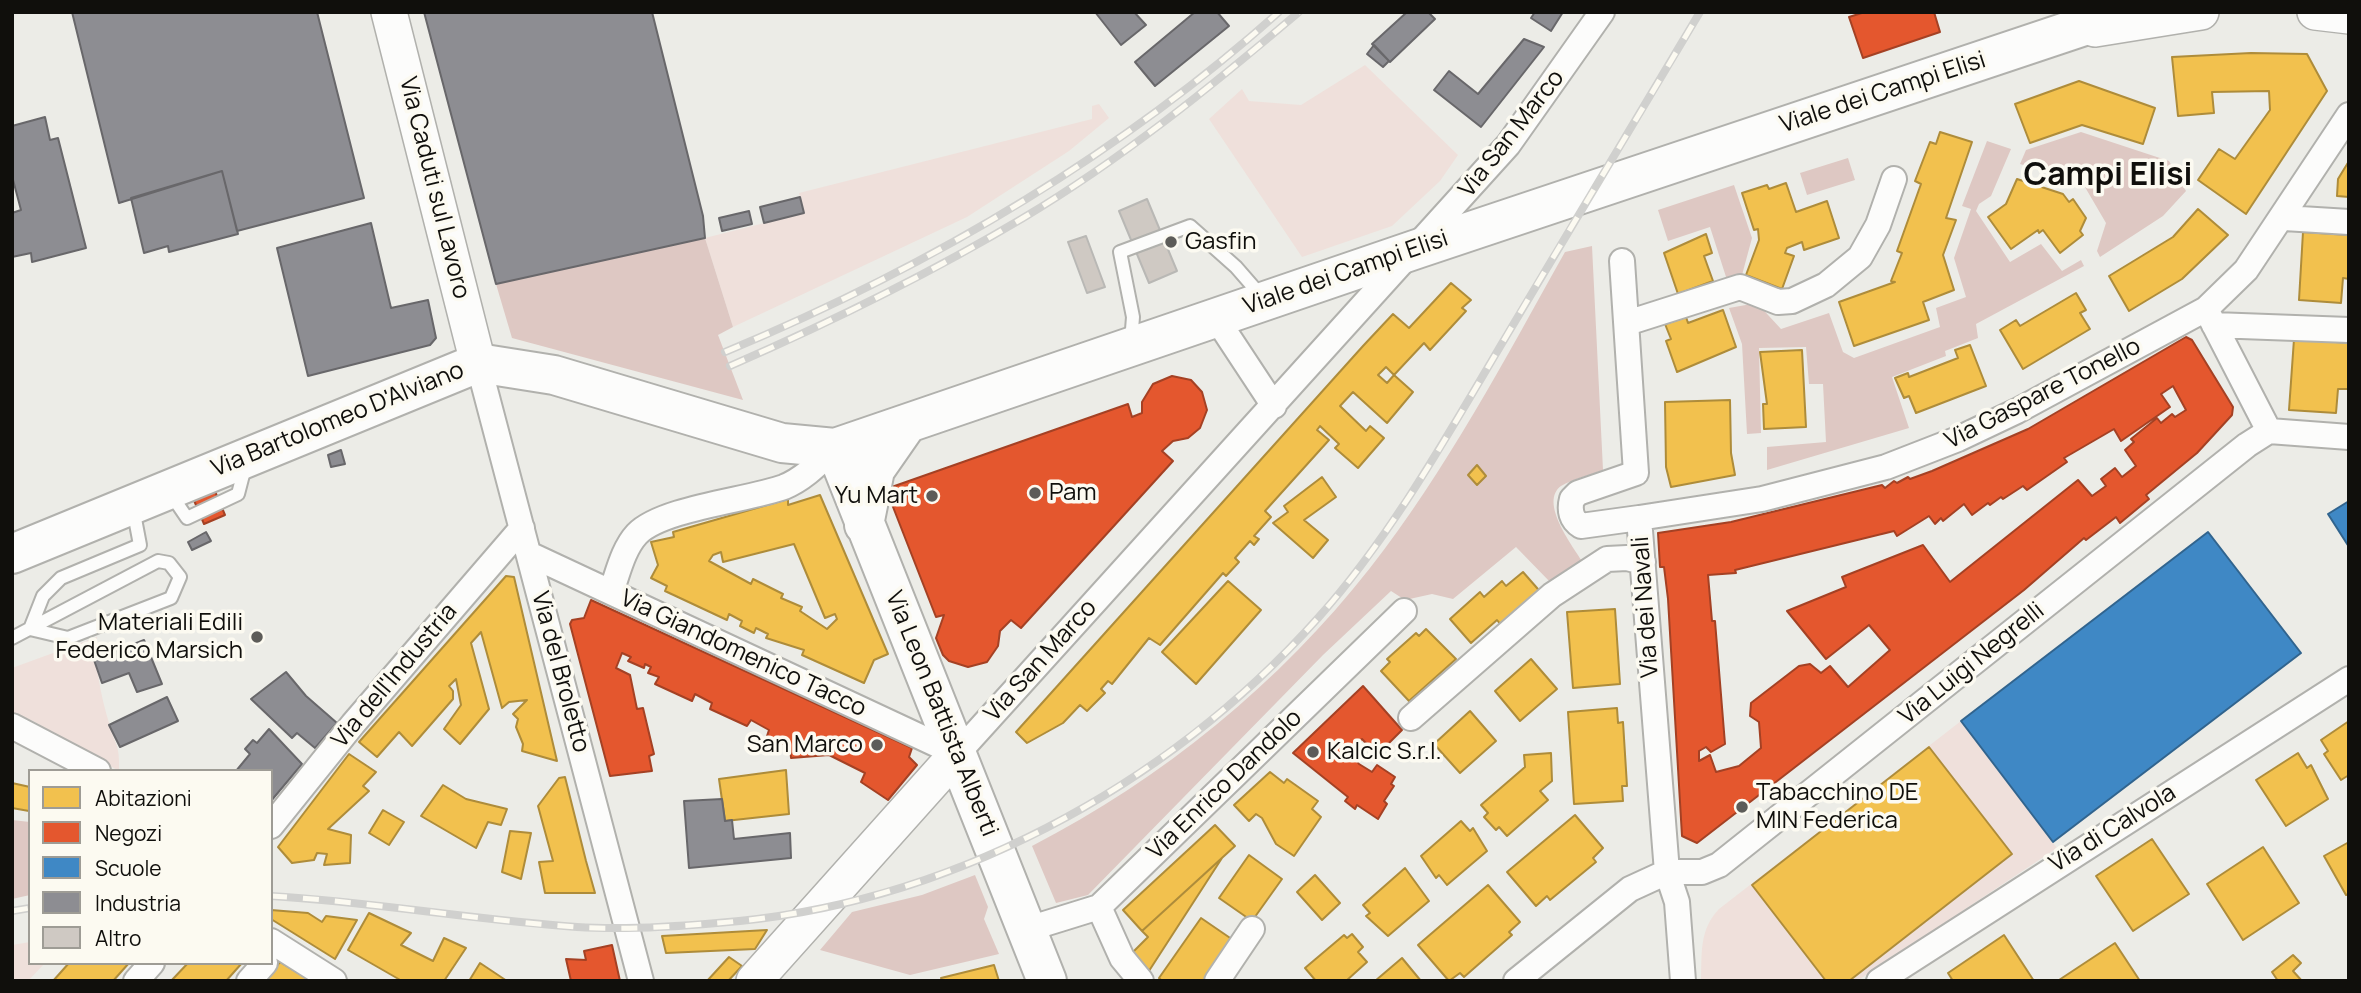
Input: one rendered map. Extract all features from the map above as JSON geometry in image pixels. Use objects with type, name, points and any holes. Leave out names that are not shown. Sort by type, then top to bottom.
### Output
[{"type":"main road","name":"Via Caduti sul Lavoro","points":[[389,12],[478,363]]},
{"type":"main road","name":"Viale dei Campi Elisi","points":[[835,448],[1417,249],[2126,12]]},
{"type":"main road","points":[[2040,41],[2201,12]]},
{"type":"main road","points":[[2315,12],[2349,16]]},
{"type":"main road","name":"Via Bartolomeo D'Alviano","points":[[12,554],[478,363],[554,375],[782,443],[835,448]]},
{"type":"main road","points":[[864,525],[875,470],[907,424]]},
{"type":"main road","name":"Via Leon Battista Alberti","points":[[835,448],[1028,929],[1046,981]]},
{"type":"main road","name":"Via San Marco","points":[[754,981],[957,754]]},
{"type":"street","name":"Via San Marco","points":[[957,754],[1417,249],[1508,145],[1602,12]]},
{"type":"street","name":"Via Gaspare Tonello","points":[[1639,519],[1762,499],[1886,467],[1958,439],[2210,317],[2284,218],[2349,115]]},
{"type":"street","points":[[1627,323],[1740,287],[1778,302],[1792,301],[1826,285],[1860,257],[1878,225],[1894,179]]},
{"type":"street","points":[[2284,218],[2349,222]]},
{"type":"street","name":"Via dei Navali","points":[[1622,261],[1636,473],[1578,493],[1570,505],[1573,519],[1581,526],[1639,519],[1667,872],[1677,902],[1683,981]]},
{"type":"street","points":[[2210,317],[2349,330]]},
{"type":"street","points":[[2210,317],[2269,431],[2349,436]]},
{"type":"street","points":[[1216,318],[1274,405]]},
{"type":"street","name":"Via del Broletto","points":[[478,363],[641,981]]},
{"type":"street","name":"Via Luigi Negrelli","points":[[1667,872],[1702,872],[1719,865],[2247,445],[2269,431]]},
{"type":"street","name":"Viale dei Campi Elisi","points":[[611,592],[625,554],[638,533],[661,520],[785,486],[807,474],[835,448]]},
{"type":"street","name":"Via dell'Industria","points":[[273,824],[353,724],[522,528]]},
{"type":"street","name":"Via Giandomenico Tacco","points":[[529,554],[957,754]]},
{"type":"street","points":[[1411,718],[1552,595],[1607,559],[1627,558],[1643,562]]},
{"type":"street","name":"Via Enrico Dandolo","points":[[1028,929],[1099,906],[1404,611]]},
{"type":"street","name":"Via di Calvola","points":[[1879,981],[2349,680]]},
{"type":"street","points":[[12,726],[94,769]]},
{"type":"street","points":[[1516,981],[1630,889],[1667,872]]},
{"type":"street","points":[[1099,906],[1122,958],[1141,981]]},
{"type":"street","points":[[1217,981],[1252,929]]},
{"type":"street","points":[[273,952],[334,981]]},
{"type":"street","points":[[136,981],[150,965]]},
{"type":"street","points":[[249,981],[262,965]]},
{"type":"lane","points":[[1130,348],[1133,317],[1120,252],[1190,226],[1236,267],[1265,301]]},
{"type":"lane","points":[[30,629],[43,596],[61,578],[140,545],[133,504]]},
{"type":"lane","points":[[12,638],[158,561],[169,564],[180,577],[171,598],[68,638],[30,629]]},
{"type":"shaded area","points":[[1365,65],[1458,155],[1440,181],[1392,226],[1302,257],[1209,119],[1242,89],[1249,101],[1301,105]]},
{"type":"shaded area","points":[[1099,104],[1109,118],[1069,151],[967,217],[733,327],[705,238],[804,213],[799,193],[1092,119],[1092,106]]},
{"type":"shaded area","points":[[2081,132],[2169,161],[2186,191],[2163,216],[2100,257],[2097,251],[2106,223],[2082,182],[2020,164],[2026,150]]},
{"type":"shaded area","points":[[1987,141],[2011,149],[1991,196],[1979,204],[1976,211],[2010,262],[2041,244],[2062,271],[2081,260],[2084,266],[1976,324],[1978,338],[1945,351],[1946,356],[1892,377],[1909,428],[1767,470],[1767,447],[1826,442],[1823,384],[1809,384],[1806,347],[1759,348],[1761,433],[1747,434],[1742,344],[1729,308],[1757,303],[1781,329],[1829,313],[1843,352],[1854,358],[1940,327],[1936,308],[1966,297],[1954,258],[1971,209],[1962,206]]},
{"type":"shaded area","points":[[1848,158],[1855,180],[1807,195],[1800,173]]},
{"type":"shaded area","points":[[1734,185],[1752,238],[1742,275],[1727,280],[1710,227],[1668,241],[1658,210]]},
{"type":"shaded area","points":[[705,238],[733,327],[718,335],[743,400],[512,338],[496,284]]},
{"type":"shaded area","points":[[1592,246],[1603,470],[1561,486],[1555,493],[1554,502],[1560,524],[1582,561],[1551,583],[1516,547],[1453,599],[1432,594],[1405,600],[1391,591],[1323,655],[1088,895],[1056,903],[1032,846],[1080,820],[1172,759],[1258,689],[1298,651],[1370,568],[1424,493],[1474,414],[1565,252]]},
{"type":"shaded area","points":[[97,637],[99,680],[118,750],[119,769],[12,712],[12,668]]},
{"type":"shaded area","points":[[1961,721],[2057,848],[1857,981],[1701,981],[1705,934],[1719,909]]},
{"type":"shaded area","points":[[12,820],[28,822],[28,895],[12,899]]},
{"type":"shaded area","points":[[975,875],[988,907],[984,919],[999,954],[910,975],[820,950],[852,912],[922,895]]},
{"type":"shaded area","points":[[28,942],[28,965],[43,965],[28,981],[12,981],[12,945]]},
{"type":"building: Abitazioni","points":[[2251,53],[2307,54],[2327,91],[2246,214],[2198,180],[2219,149],[2235,159],[2270,110],[2269,91],[2212,92],[2214,113],[2178,116],[2172,57]]},
{"type":"building: Abitazioni","points":[[2079,81],[2155,108],[2143,144],[2082,125],[2030,143],[2015,104]]},
{"type":"building: Abitazioni","points":[[1940,132],[1972,142],[1946,218],[1956,220],[1943,255],[1954,290],[1923,302],[1929,320],[1854,346],[1839,302],[1895,282],[1891,281],[1902,253],[1897,251],[1921,184],[1915,181],[1930,142],[1936,144]]},
{"type":"building: Abitazioni","points":[[2349,161],[2349,197],[2337,196],[2338,179]]},
{"type":"building: Abitazioni","points":[[2017,179],[2063,194],[2069,202],[2073,199],[2086,218],[2080,231],[2083,235],[2060,253],[2043,230],[2039,233],[2038,230],[2011,249],[1988,217],[2006,204]]},
{"type":"building: Abitazioni","points":[[1786,183],[1796,212],[1827,201],[1839,238],[1804,250],[1802,242],[1787,248],[1785,253],[1794,256],[1782,289],[1746,275],[1759,240],[1758,229],[1754,230],[1742,193],[1767,185],[1769,189]]},
{"type":"building: Abitazioni","points":[[2198,209],[2228,235],[2182,279],[2129,311],[2109,276],[2173,237]]},
{"type":"building: Abitazioni","points":[[2303,232],[2349,235],[2349,279],[2343,278],[2341,303],[2299,300]]},
{"type":"building: Abitazioni","points":[[1706,234],[1712,253],[1704,256],[1713,281],[1678,294],[1664,253]]},
{"type":"building: Abitazioni","points":[[1451,283],[1471,300],[1462,308],[1466,311],[1430,350],[1424,343],[1394,375],[1413,392],[1387,423],[1353,392],[1340,406],[1366,431],[1370,426],[1384,438],[1358,468],[1335,448],[1339,444],[1320,426],[1317,430],[1329,440],[1265,511],[1271,517],[1254,536],[1259,539],[1254,545],[1250,541],[1235,558],[1239,562],[1226,576],[1223,573],[1160,645],[1149,638],[1112,684],[1108,681],[1101,689],[1105,693],[1087,711],[1080,705],[1063,723],[1027,743],[1016,732],[1363,346],[1393,314],[1409,328]],"holes":[[[1386,367],[1394,375],[1387,383],[1378,375]]]},
{"type":"building: Abitazioni","points":[[2076,293],[2086,310],[2080,313],[2090,329],[2023,369],[2000,330],[2016,320],[2020,326]]},
{"type":"building: Abitazioni","points":[[1723,310],[1736,347],[1677,372],[1666,341],[1671,339],[1665,324],[1686,317],[1688,323]]},
{"type":"building: Abitazioni","points":[[2294,339],[2349,343],[2349,389],[2338,389],[2336,413],[2289,410]]},
{"type":"building: Abitazioni","points":[[1970,345],[1986,386],[1916,413],[1909,396],[1904,398],[1895,378],[1908,373],[1909,377],[1958,358],[1955,350]]},
{"type":"building: Abitazioni","points":[[1802,350],[1806,427],[1764,429],[1763,404],[1767,404],[1760,352]]},
{"type":"building: Abitazioni","points":[[1730,400],[1731,453],[1735,475],[1671,487],[1666,467],[1665,402]]},
{"type":"building: Abitazioni","points":[[1477,465],[1486,476],[1477,485],[1468,475]]},
{"type":"building: Abitazioni","points":[[1322,477],[1336,497],[1304,520],[1328,540],[1313,558],[1273,523],[1288,512],[1284,506]]},
{"type":"building: Abitazioni","points":[[820,495],[888,654],[874,660],[864,683],[802,655],[804,650],[766,638],[768,634],[756,628],[754,633],[740,626],[742,621],[729,614],[727,620],[665,591],[667,586],[651,578],[658,565],[651,542],[674,537],[673,532],[788,499],[788,505]],"holes":[[[794,544],[825,618],[835,614],[837,619],[827,629],[800,611],[802,607],[781,598],[783,594],[753,579],[751,584],[709,561],[713,555],[721,552],[723,562]]]},
{"type":"building: Abitazioni","points":[[1523,572],[1544,596],[1505,630],[1497,620],[1471,643],[1450,619],[1480,592],[1484,597],[1502,581],[1506,586]]},
{"type":"building: Abitazioni","points":[[506,576],[514,577],[557,761],[522,751],[523,744],[516,727],[518,719],[513,714],[527,700],[509,702],[502,708],[481,632],[471,643],[489,709],[460,744],[444,729],[461,705],[456,679],[449,686],[453,691],[453,699],[412,746],[399,732],[377,757],[359,742]]},
{"type":"building: Abitazioni","points":[[1228,581],[1261,610],[1196,684],[1162,652]]},
{"type":"building: Abitazioni","points":[[1615,609],[1620,684],[1573,688],[1567,612]]},
{"type":"building: Abitazioni","points":[[1426,629],[1456,659],[1409,701],[1381,671],[1390,662],[1387,659],[1416,633],[1419,636]]},
{"type":"building: Abitazioni","points":[[1531,659],[1557,689],[1520,721],[1495,691]]},
{"type":"building: Abitazioni","points":[[1617,708],[1618,723],[1623,722],[1627,786],[1622,786],[1623,801],[1574,804],[1568,712]]},
{"type":"building: Abitazioni","points":[[1470,711],[1496,741],[1460,773],[1434,744]]},
{"type":"building: Abitazioni","points":[[2349,721],[2349,775],[2341,780],[2324,754],[2328,751],[2321,740]]},
{"type":"building: Abitazioni","points":[[1929,747],[2012,854],[1849,981],[1826,981],[1752,885]]},
{"type":"building: Abitazioni","points":[[1551,753],[1552,781],[1540,791],[1548,800],[1507,836],[1499,827],[1496,830],[1484,817],[1488,813],[1481,805],[1525,767],[1524,755]]},
{"type":"building: Abitazioni","points":[[2298,753],[2307,768],[2311,765],[2328,799],[2286,826],[2256,780]]},
{"type":"building: Abitazioni","points":[[349,754],[376,772],[363,786],[369,791],[328,829],[351,835],[350,863],[324,865],[327,854],[317,853],[314,860],[292,863],[278,847]]},
{"type":"building: Abitazioni","points":[[786,770],[789,814],[725,821],[719,779]]},
{"type":"building: Abitazioni","points":[[1270,772],[1284,783],[1287,779],[1318,801],[1312,809],[1321,817],[1294,856],[1276,844],[1262,818],[1256,814],[1249,821],[1234,805]]},
{"type":"building: Abitazioni","points":[[565,777],[595,893],[545,893],[539,862],[553,861],[538,806],[559,778]]},
{"type":"building: Abitazioni","points":[[12,783],[28,787],[28,811],[12,808]]},
{"type":"building: Abitazioni","points":[[443,785],[466,799],[507,809],[501,825],[488,822],[476,848],[421,816]]},
{"type":"building: Abitazioni","points":[[383,810],[404,822],[389,845],[369,833]]},
{"type":"building: Abitazioni","points":[[1575,815],[1603,848],[1593,858],[1596,862],[1550,900],[1547,896],[1536,906],[1507,872]]},
{"type":"building: Abitazioni","points":[[1461,821],[1470,831],[1473,828],[1487,851],[1447,885],[1439,875],[1436,878],[1421,856]]},
{"type":"building: Abitazioni","points":[[1215,825],[1235,846],[1142,931],[1123,910]]},
{"type":"building: Abitazioni","points":[[510,831],[531,833],[521,879],[502,872]]},
{"type":"building: Abitazioni","points":[[2152,839],[2189,894],[2133,931],[2096,876]]},
{"type":"building: Abitazioni","points":[[2349,842],[2349,894],[2346,895],[2324,856]]},
{"type":"building: Abitazioni","points":[[2263,847],[2299,903],[2243,940],[2207,884]]},
{"type":"building: Abitazioni","points":[[1249,855],[1282,879],[1252,921],[1219,898]]},
{"type":"building: Abitazioni","points":[[1222,858],[1147,974],[1133,952],[1148,937],[1142,931]]},
{"type":"building: Abitazioni","points":[[1405,868],[1429,901],[1388,936],[1366,916],[1370,913],[1363,905]]},
{"type":"building: Abitazioni","points":[[1315,875],[1340,903],[1322,920],[1297,892]]},
{"type":"building: Abitazioni","points":[[1488,885],[1520,922],[1509,932],[1512,935],[1464,977],[1460,973],[1449,981],[1418,945]]},
{"type":"building: Abitazioni","points":[[273,910],[308,913],[322,922],[326,916],[357,920],[335,959],[273,920]]},
{"type":"building: Abitazioni","points":[[369,913],[411,933],[401,945],[433,961],[444,938],[466,948],[444,981],[402,981],[348,950]]},
{"type":"building: Abitazioni","points":[[1201,918],[1236,942],[1208,981],[1162,981],[1159,978]]},
{"type":"building: Abitazioni","points":[[767,930],[755,949],[666,953],[662,936]]},
{"type":"building: Abitazioni","points":[[1352,934],[1363,947],[1358,952],[1367,962],[1346,981],[1316,981],[1305,968],[1344,935],[1347,938]]},
{"type":"building: Abitazioni","points":[[2004,935],[2034,981],[1953,981],[1948,973]]},
{"type":"building: Abitazioni","points":[[2115,943],[2140,981],[2059,980]]},
{"type":"building: Abitazioni","points":[[2293,955],[2301,963],[2293,971],[2302,981],[2278,981],[2272,972]]},
{"type":"building: Abitazioni","points":[[729,957],[742,966],[728,981],[707,981]]},
{"type":"building: Abitazioni","points":[[1402,958],[1421,981],[1375,981]]},
{"type":"building: Abitazioni","points":[[280,962],[311,981],[264,981]]},
{"type":"building: Abitazioni","points":[[480,963],[507,981],[469,981]]},
{"type":"building: Abitazioni","points":[[67,965],[127,965],[113,981],[53,981]]},
{"type":"building: Abitazioni","points":[[186,965],[240,965],[226,981],[171,981]]},
{"type":"building: Abitazioni","points":[[994,965],[999,981],[942,981],[941,978]]},
{"type":"building: Negozi","points":[[1865,12],[1934,12],[1940,32],[1863,58],[1849,17]]},
{"type":"building: Negozi","points":[[2186,337],[2192,340],[2233,407],[2232,415],[2197,453],[2146,495],[2149,499],[2120,523],[2116,517],[2086,540],[2084,538],[2024,590],[1697,843],[1682,836],[1668,599],[1664,567],[1660,567],[1658,533],[1731,522],[1882,485],[1885,488],[1894,481],[1897,483],[1908,477],[1910,479],[1932,471],[2028,429]],"holes":[[[2173,386],[2186,410],[2175,417],[2172,414],[2161,423],[2157,418],[2131,439],[2134,442],[2125,450],[2136,466],[2122,477],[2115,468],[2101,479],[2106,486],[2092,496],[2078,480],[1950,582],[1923,545],[1842,577],[1846,587],[1787,611],[1826,659],[1869,625],[1890,650],[1848,687],[1830,666],[1821,673],[1810,664],[1799,666],[1751,703],[1750,716],[1759,722],[1761,748],[1739,766],[1716,772],[1710,755],[1699,761],[1699,751],[1706,747],[1711,752],[1725,744],[1715,621],[1712,621],[1708,575],[1736,573],[1735,570],[1894,531],[1897,536],[1929,516],[1935,524],[1941,518],[1943,521],[1964,504],[1972,515],[1988,503],[1990,505],[2001,497],[2003,499],[2023,486],[2027,490],[2067,462],[2064,458],[2114,429],[2121,441],[2170,407],[2161,394]]]},
{"type":"building: Negozi","points":[[1172,376],[1191,380],[1202,392],[1207,410],[1200,428],[1188,438],[1173,441],[1162,451],[1173,461],[1021,628],[1011,620],[1000,631],[998,646],[987,662],[968,667],[949,661],[943,655],[936,638],[944,615],[936,617],[886,489],[1128,404],[1132,417],[1142,413],[1142,402],[1153,384]]},
{"type":"building: Negozi","points":[[214,489],[225,515],[204,524],[193,498]]},
{"type":"building: Negozi","points":[[591,600],[912,748],[909,757],[917,765],[888,800],[861,782],[865,773],[829,755],[791,758],[790,747],[767,736],[769,730],[751,720],[747,726],[710,709],[712,703],[695,694],[692,701],[655,684],[659,677],[648,673],[651,667],[645,664],[644,668],[628,661],[631,657],[622,653],[616,668],[630,675],[637,709],[643,708],[654,754],[649,756],[652,771],[610,776],[570,624],[572,620],[584,618]]},
{"type":"building: Negozi","points":[[1363,686],[1402,730],[1377,755],[1362,739],[1350,752],[1359,764],[1372,772],[1377,765],[1395,777],[1391,784],[1394,786],[1384,801],[1387,804],[1378,819],[1357,805],[1355,809],[1345,801],[1348,797],[1293,753]]},
{"type":"building: Negozi","points":[[612,945],[620,981],[571,981],[566,959],[586,960],[584,951]]},
{"type":"building: Scuole","points":[[2349,501],[2349,547],[2328,514]]},
{"type":"building: Scuole","points":[[2208,532],[2301,653],[2053,842],[1961,721]]},
{"type":"building: Industria","points":[[72,12],[317,12],[364,198],[237,231],[222,171],[119,203]]},
{"type":"building: Industria","points":[[424,12],[652,12],[703,216],[705,238],[496,284]]},
{"type":"building: Industria","points":[[1095,12],[1134,12],[1146,25],[1121,45]]},
{"type":"building: Industria","points":[[1195,12],[1217,12],[1229,26],[1155,86],[1135,62]]},
{"type":"building: Industria","points":[[1407,12],[1428,12],[1435,19],[1390,62],[1372,44]]},
{"type":"building: Industria","points":[[1535,12],[1563,12],[1551,31],[1531,18]]},
{"type":"building: Industria","points":[[1524,39],[1544,47],[1481,127],[1434,90],[1449,71],[1478,94]]},
{"type":"building: Industria","points":[[1374,45],[1389,61],[1383,67],[1367,54]]},
{"type":"building: Industria","points":[[45,117],[50,140],[58,138],[86,248],[32,262],[31,253],[12,257],[12,213],[21,210],[12,176],[12,126]]},
{"type":"building: Industria","points":[[222,171],[238,234],[169,252],[168,246],[144,253],[131,198]]},
{"type":"building: Industria","points":[[800,197],[804,213],[764,223],[760,207]]},
{"type":"building: Industria","points":[[749,211],[752,224],[722,231],[719,218]]},
{"type":"building: Industria","points":[[371,223],[391,308],[428,300],[436,338],[430,345],[308,376],[277,248]]},
{"type":"building: Industria","points":[[341,450],[345,464],[331,467],[328,455]]},
{"type":"building: Industria","points":[[206,532],[211,541],[192,550],[188,542]]},
{"type":"building: Industria","points":[[144,640],[162,684],[137,692],[129,673],[102,683],[94,660]]},
{"type":"building: Industria","points":[[286,672],[306,696],[337,723],[315,748],[297,733],[292,738],[251,699]]},
{"type":"building: Industria","points":[[167,697],[178,721],[120,747],[109,725]]},
{"type":"building: Industria","points":[[269,729],[302,764],[273,799],[273,769],[238,769],[250,754],[245,749],[253,740],[257,743]]},
{"type":"building: Industria","points":[[722,799],[725,821],[732,820],[734,839],[790,833],[791,858],[689,868],[684,801]]},
{"type":"building: Altro","points":[[1147,199],[1177,271],[1149,283],[1119,211]]},
{"type":"building: Altro","points":[[1086,236],[1105,287],[1087,293],[1068,242]]},
{"type":"railway","points":[[725,352],[874,284],[1016,205],[1085,162],[1152,115],[1279,12]]},
{"type":"railway","points":[[730,366],[916,278],[988,239],[1060,195],[1166,121],[1299,12]]},
{"type":"railway","points":[[273,896],[594,928],[647,928],[717,923],[802,912],[886,892],[968,864],[1046,828],[1121,785],[1192,735],[1258,679],[1318,618],[1370,553],[1440,448],[1700,12]]},
{"type":"railway","points":[[12,911],[28,908]]},
{"type":"place","name":"Gasfin","points":[[1171,242]]},
{"type":"place","name":"Pam","points":[[1035,493]]},
{"type":"place","name":"Yu Mart","points":[[932,496]]},
{"type":"place","name":"Materiali Edili Federico Marsich","points":[[257,637]]},
{"type":"place","name":"San Marco","points":[[877,745]]},
{"type":"place","name":"Kalcic S.r.l.","points":[[1313,752]]},
{"type":"place","name":"Tabacchino DE MIN Federica","points":[[1742,807]]},
{"type":"district","name":"Campi Elisi","points":[[2108,176]]}]
